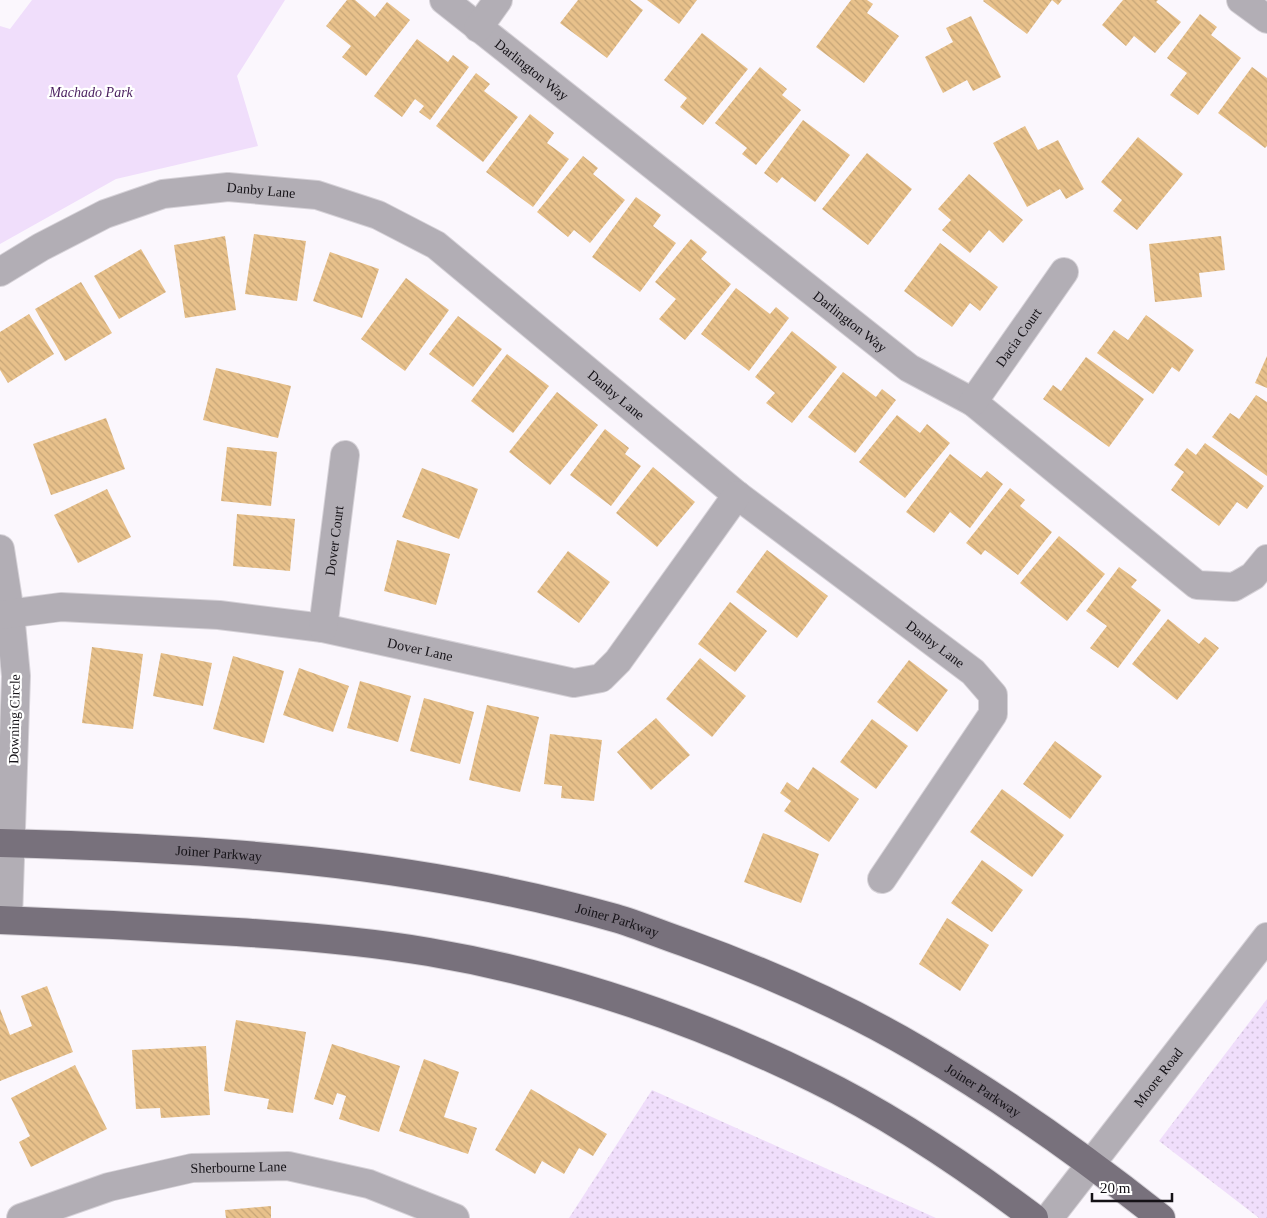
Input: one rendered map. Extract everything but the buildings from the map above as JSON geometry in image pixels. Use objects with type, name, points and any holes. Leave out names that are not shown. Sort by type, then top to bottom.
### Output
[{"type":"main road","name":"Joiner Parkway","points":[[5,843],[276,856],[369,867],[440,878],[617,918],[759,971],[850,1014],[917,1049],[972,1082],[1092,1164],[1161,1218]]},
{"type":"main road","points":[[4,920],[101,924],[354,941],[439,954],[515,970],[593,991],[667,1015],[816,1079],[926,1142],[1034,1218]]},
{"type":"street","name":"Darlington Way","points":[[444,0],[909,368],[973,402],[1197,585],[1234,587],[1254,576],[1267,558]]},
{"type":"street","points":[[478,28],[498,0]]},
{"type":"street","points":[[1241,0],[1267,19]]},
{"type":"street","name":"Danby Lane","points":[[0,272],[41,247],[105,214],[162,194],[228,187],[318,195],[378,215],[436,245],[737,495],[973,672],[993,695],[993,714],[882,879]]},
{"type":"street","name":"Dacia Court","points":[[973,402],[1064,272]]},
{"type":"street","name":"Dover Court","points":[[323,628],[345,455]]},
{"type":"street","name":"Dover Lane","points":[[5,614],[61,607],[219,615],[323,628],[574,684],[601,678],[618,661],[737,495]]},
{"type":"street","name":"Downing Circle","points":[[0,549],[5,614],[16,676],[5,843],[4,920]]},
{"type":"street","name":"Moore Road","points":[[1049,1218],[1267,937]]},
{"type":"street","name":"Sherbourne Lane","points":[[21,1218],[109,1186],[192,1168],[288,1166],[368,1184],[455,1218]]},
{"type":"green space","name":"Machado Park","points":[[32,0],[285,0],[237,76],[258,146],[116,179],[0,244],[0,26],[10,29]]},
{"type":"green space","points":[[1267,999],[1267,1218],[1259,1218],[1159,1141]]},
{"type":"green space","points":[[652,1090],[936,1218],[569,1218]]}]
